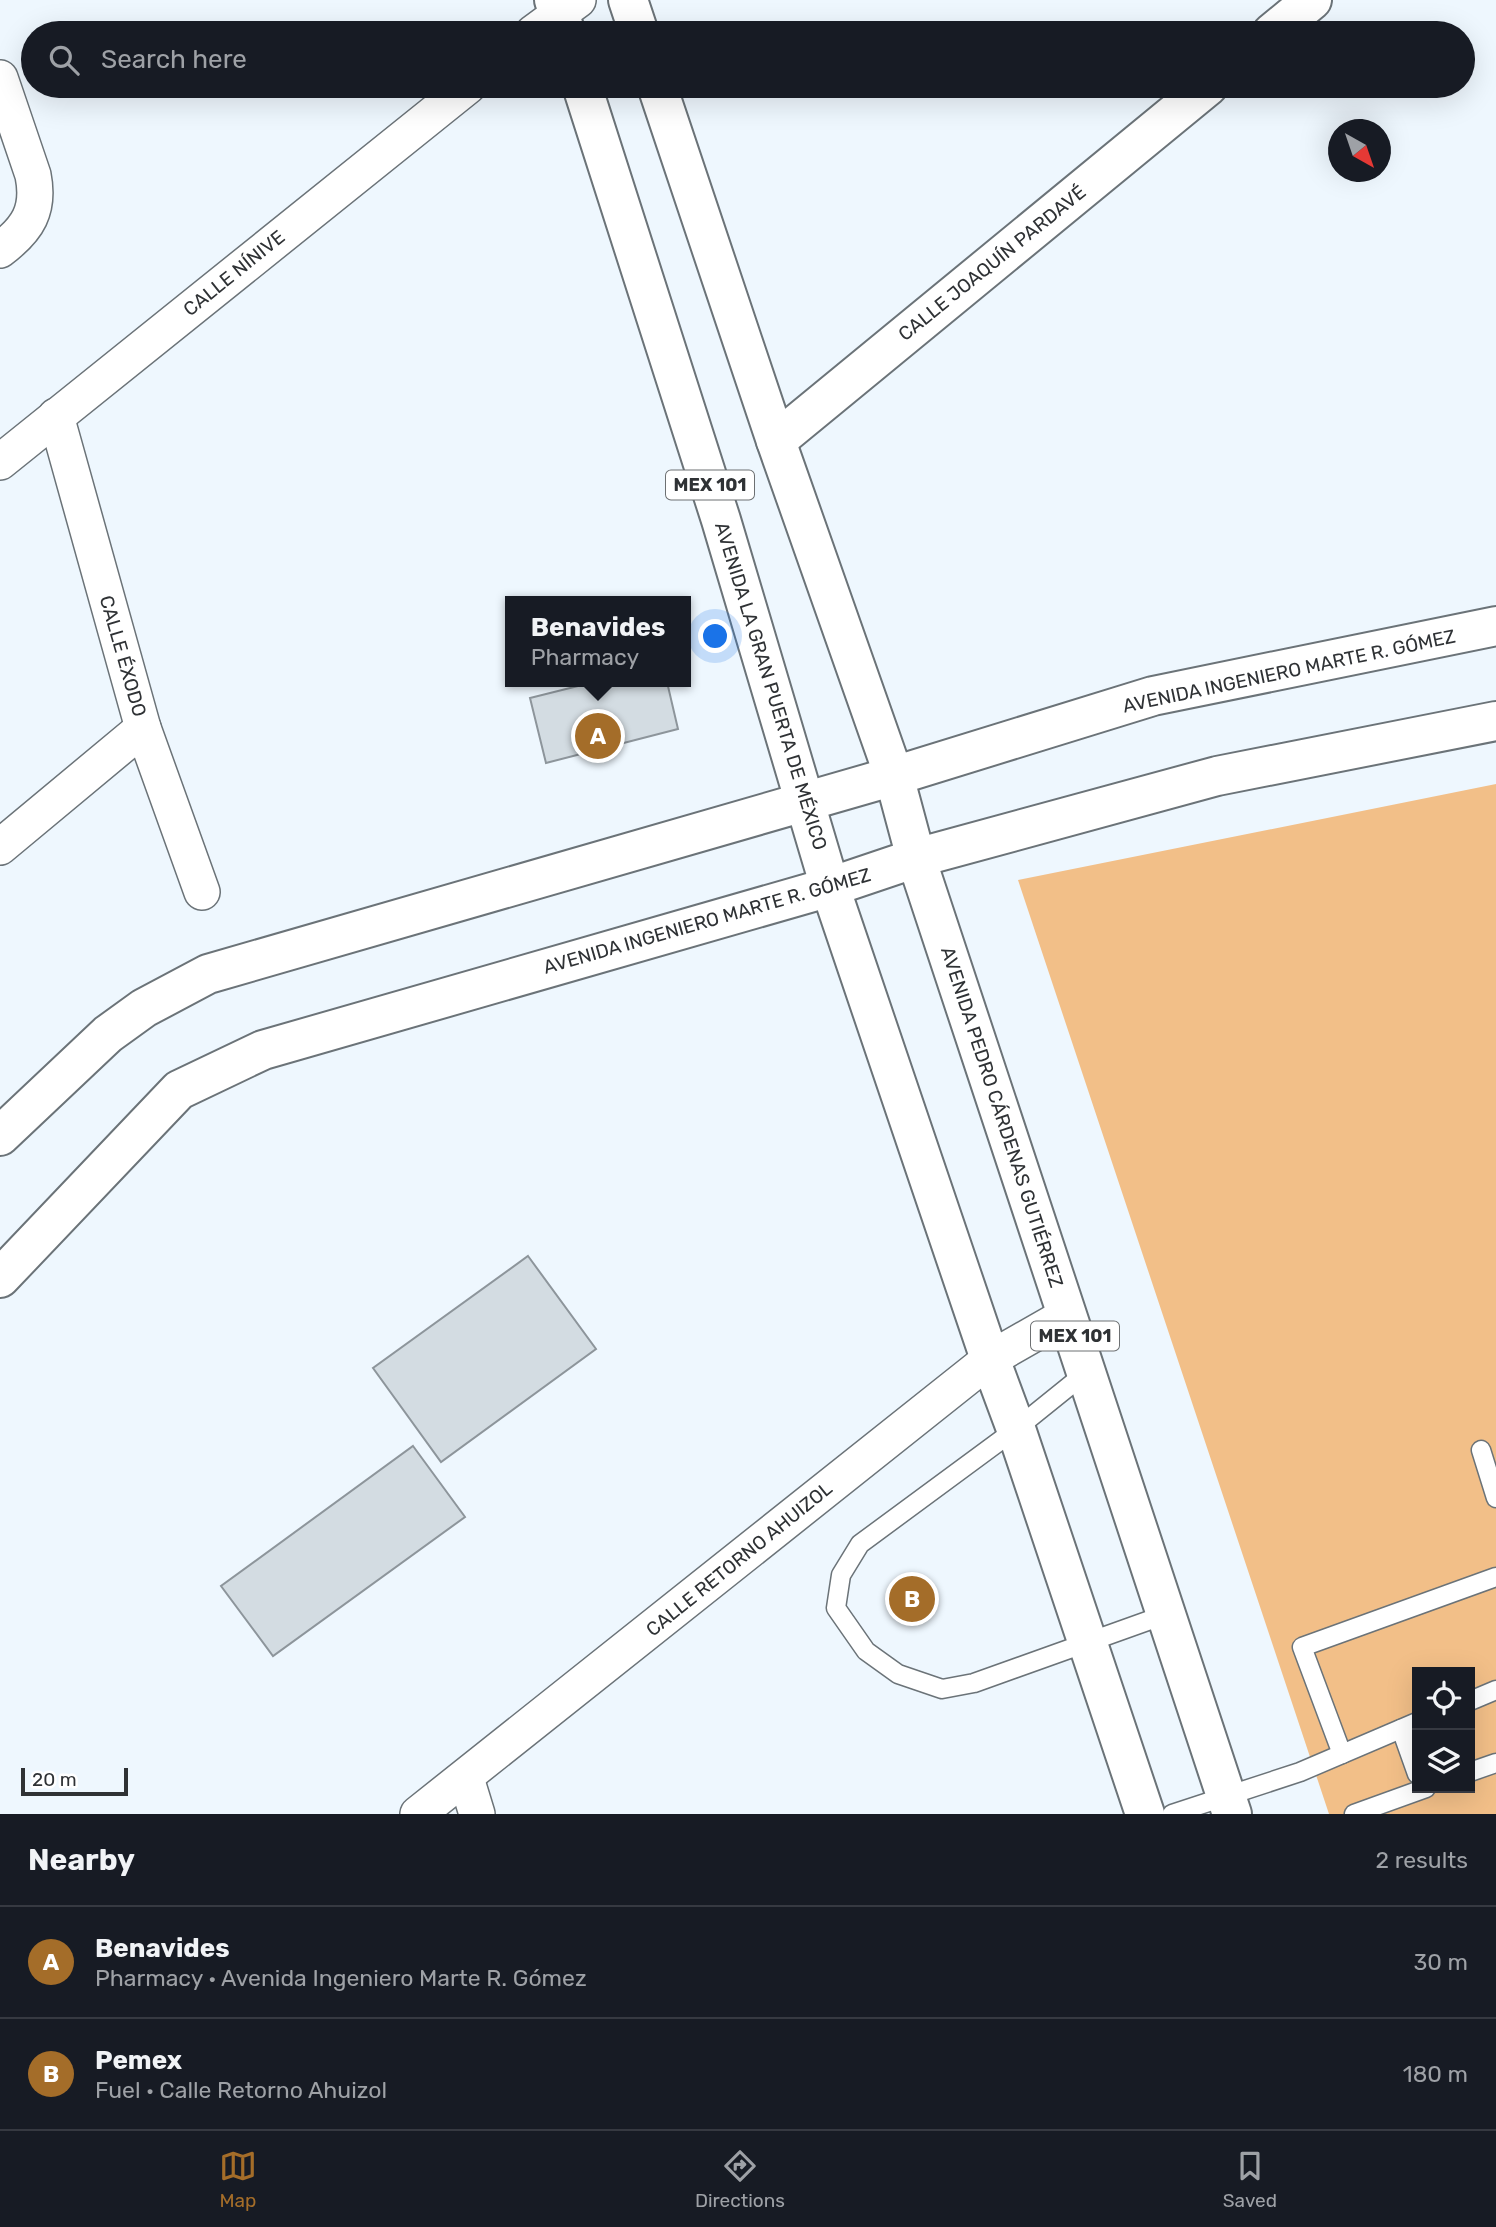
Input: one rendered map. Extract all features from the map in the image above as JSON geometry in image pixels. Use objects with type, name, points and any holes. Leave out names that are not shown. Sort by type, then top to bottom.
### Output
[{"type":"main road","points":[[628,0],[635,21]]},
{"type":"main road","points":[[1287,21],[1312,0]]},
{"type":"main road","name":"AVENIDA LA GRAN PUERTA DE MÉXICO","points":[[586,98],[721,520],[830,887]]},
{"type":"main road","name":"MEX 101","points":[[661,98],[776,440],[894,776],[916,858]]},
{"type":"main road","name":"CALLE JOAQUÍN PARDAVÉ","points":[[776,440],[1193,98]]},
{"type":"main road","name":"AVENIDA INGENIERO MARTE R. GÓMEZ","points":[[0,1136],[108,1034],[144,1008],[208,974],[894,776],[1153,696],[1496,626]]},
{"type":"main road","name":"AVENIDA INGENIERO MARTE R. GÓMEZ","points":[[0,1278],[179,1090],[262,1050],[830,887],[916,858],[1217,776],[1496,721]]},
{"type":"main road","name":"AVENIDA PEDRO CÁRDENAS GUTIÉRREZ","points":[[916,858],[1067,1315],[1088,1371],[1229,1805]]},
{"type":"main road","name":"MEX 101","points":[[830,887],[1145,1814]]},
{"type":"street","points":[[0,78],[36,191],[34,209],[15,239],[0,250]]},
{"type":"street","name":"CALLE NÍNIVE","points":[[0,462],[453,98]]},
{"type":"street","name":"CALLE ÉXODO","points":[[56,416],[143,728],[202,892]]},
{"type":"street","points":[[0,847],[143,728]]},
{"type":"street","name":"CALLE RETORNO AHUIZOL","points":[[418,1814],[990,1359],[1067,1315]]},
{"type":"street","points":[[466,1778],[477,1814]]},
{"type":"lane","points":[[1088,1371],[1016,1429],[860,1544],[841,1575],[836,1608],[866,1651],[898,1674],[942,1689],[974,1683],[1167,1614]]},
{"type":"lane","points":[[1481,1450],[1496,1498]]},
{"type":"lane","points":[[1342,1755],[1302,1647],[1496,1577]]},
{"type":"lane","points":[[1475,1699],[1496,1690]]},
{"type":"lane","points":[[1172,1814],[1229,1805],[1409,1726]]},
{"type":"lane","points":[[1475,1770],[1496,1763]]},
{"type":"lane","points":[[1354,1814],[1412,1789]]},
{"type":"shaded area","points":[[1496,784],[1496,1814],[1329,1814],[1018,880]]},
{"type":"building","points":[[574,687],[668,687],[678,729],[546,763],[530,698]]},
{"type":"building","points":[[528,1256],[596,1349],[441,1462],[373,1368]]},
{"type":"building","points":[[413,1446],[465,1517],[273,1656],[221,1586]]},
{"type":"place","name":"Benavides","points":[[598,736]]},
{"type":"place","name":"Pemex","points":[[912,1599]]}]
